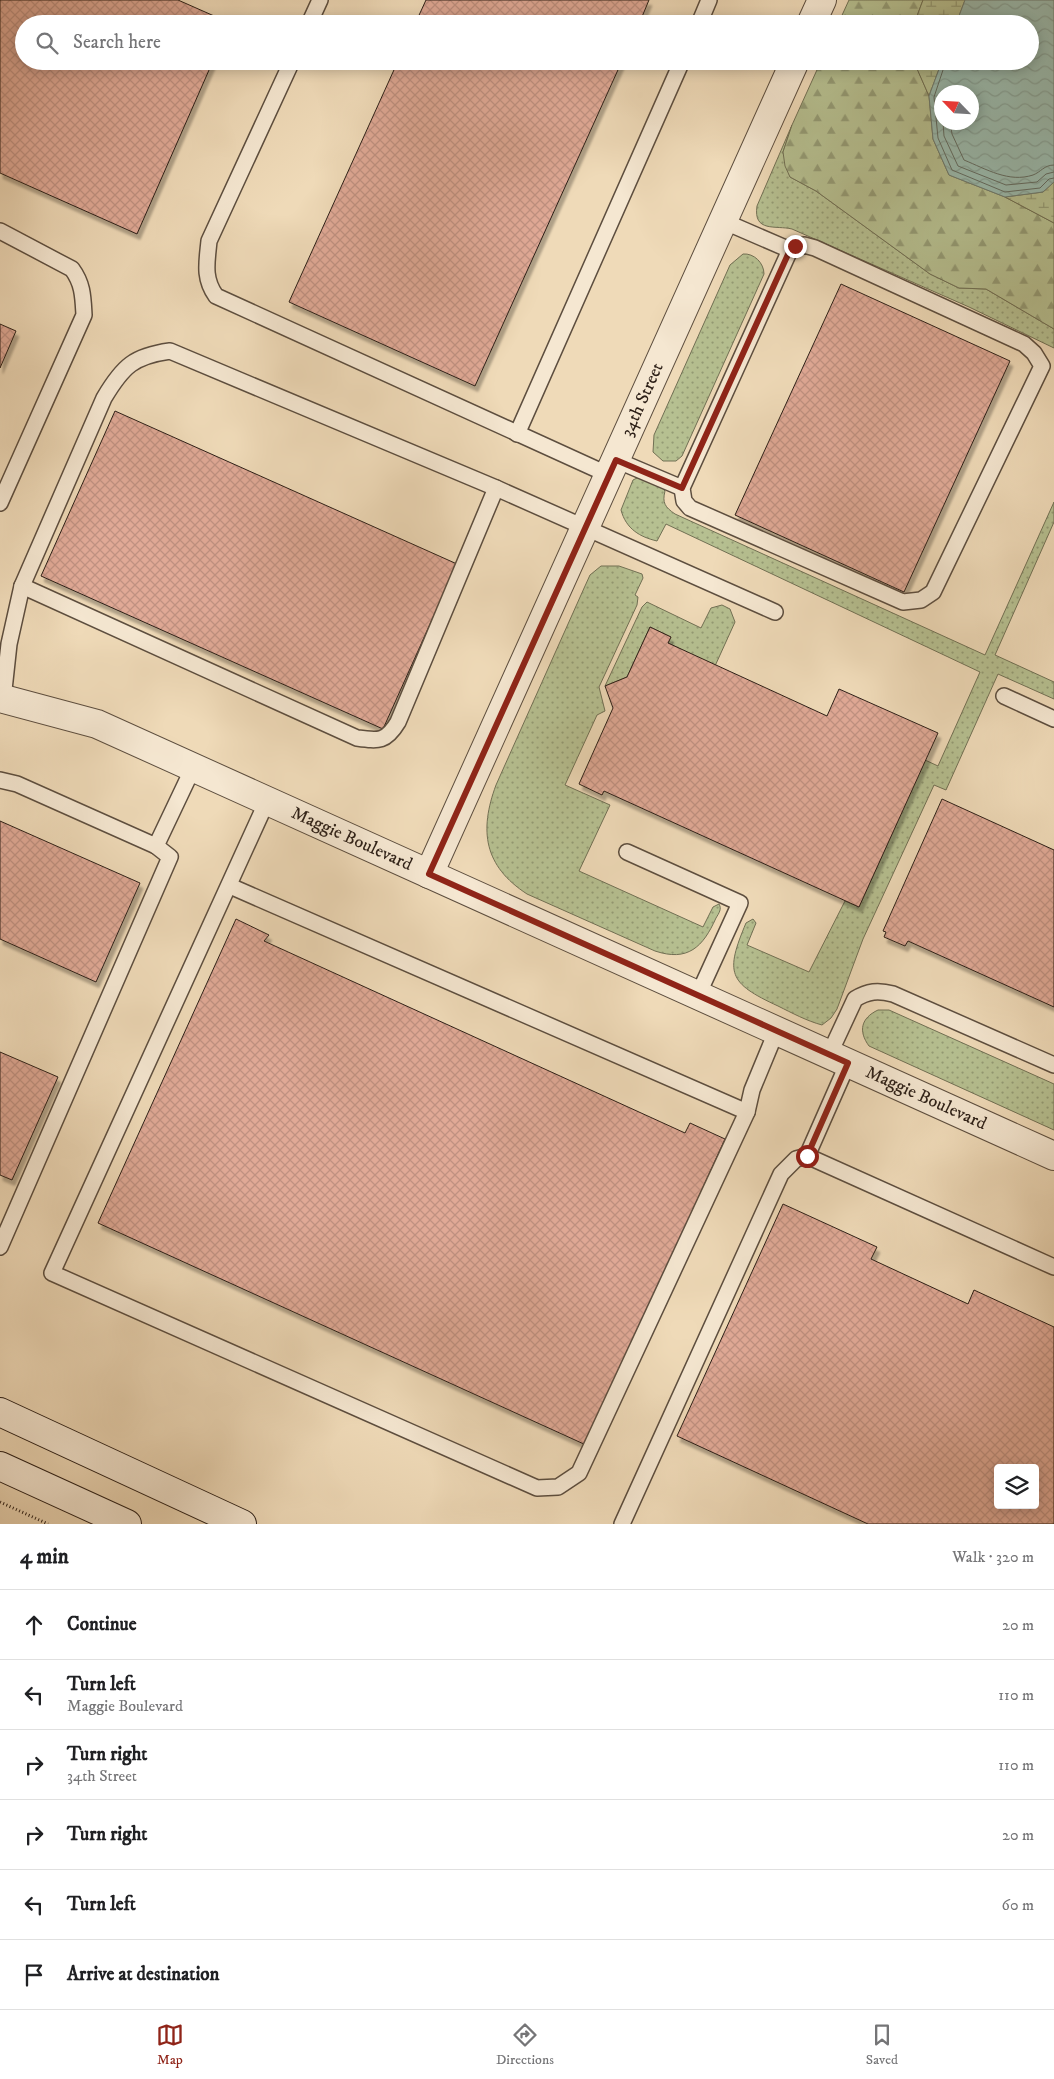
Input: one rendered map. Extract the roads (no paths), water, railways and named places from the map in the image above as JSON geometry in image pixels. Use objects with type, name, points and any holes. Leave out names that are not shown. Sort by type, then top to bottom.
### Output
[{"type":"street","points":[[816,15],[822,0]]},
{"type":"street","name":"34th Street","points":[[429,874],[791,70]]},
{"type":"street","name":"Maggie Boulevard","points":[[2,699],[97,724],[1054,1156]]},
{"type":"street","points":[[0,1412],[242,1524]]},
{"type":"street","points":[[0,1466],[127,1524]]},
{"type":"lane","points":[[313,15],[320,0]]},
{"type":"lane","points":[[702,15],[709,0]]},
{"type":"lane","points":[[288,70],[209,241],[206,272],[208,286],[216,296],[517,434],[613,468],[682,488]]},
{"type":"lane","points":[[517,434],[678,70]]},
{"type":"lane","points":[[723,221],[790,250],[804,245],[815,248],[1024,344],[1034,353],[1042,366],[934,592],[920,600],[903,602],[690,508],[684,501],[682,488],[790,250]]},
{"type":"lane","points":[[0,231],[72,269],[79,278],[83,289],[84,314],[0,503]]},
{"type":"lane","points":[[2,699],[10,636],[22,586],[104,398],[116,377],[131,363],[147,354],[170,350],[496,488],[775,612]]},
{"type":"lane","points":[[22,586],[357,738],[380,740],[390,735],[398,722],[496,488]]},
{"type":"lane","points":[[1004,696],[1054,719]]},
{"type":"lane","points":[[156,846],[193,768]]},
{"type":"lane","points":[[0,780],[17,784],[156,846],[170,857],[0,1247]]},
{"type":"lane","points":[[267,801],[230,886],[52,1273],[537,1488],[558,1487],[579,1474],[747,1112],[752,1090],[776,1032]]},
{"type":"lane","points":[[627,852],[740,903],[698,996]]},
{"type":"lane","points":[[230,886],[747,1112]]},
{"type":"lane","points":[[807,1156],[855,999],[864,994],[878,990],[892,994],[1054,1065]]},
{"type":"lane","points":[[622,1524],[781,1174],[796,1159],[807,1156],[1054,1267]]},
{"type":"water","points":[[965,0],[1054,0],[1054,182],[1043,192],[1005,197],[949,175],[933,139],[929,96],[939,70],[1039,70],[1039,15],[959,15]]}]
